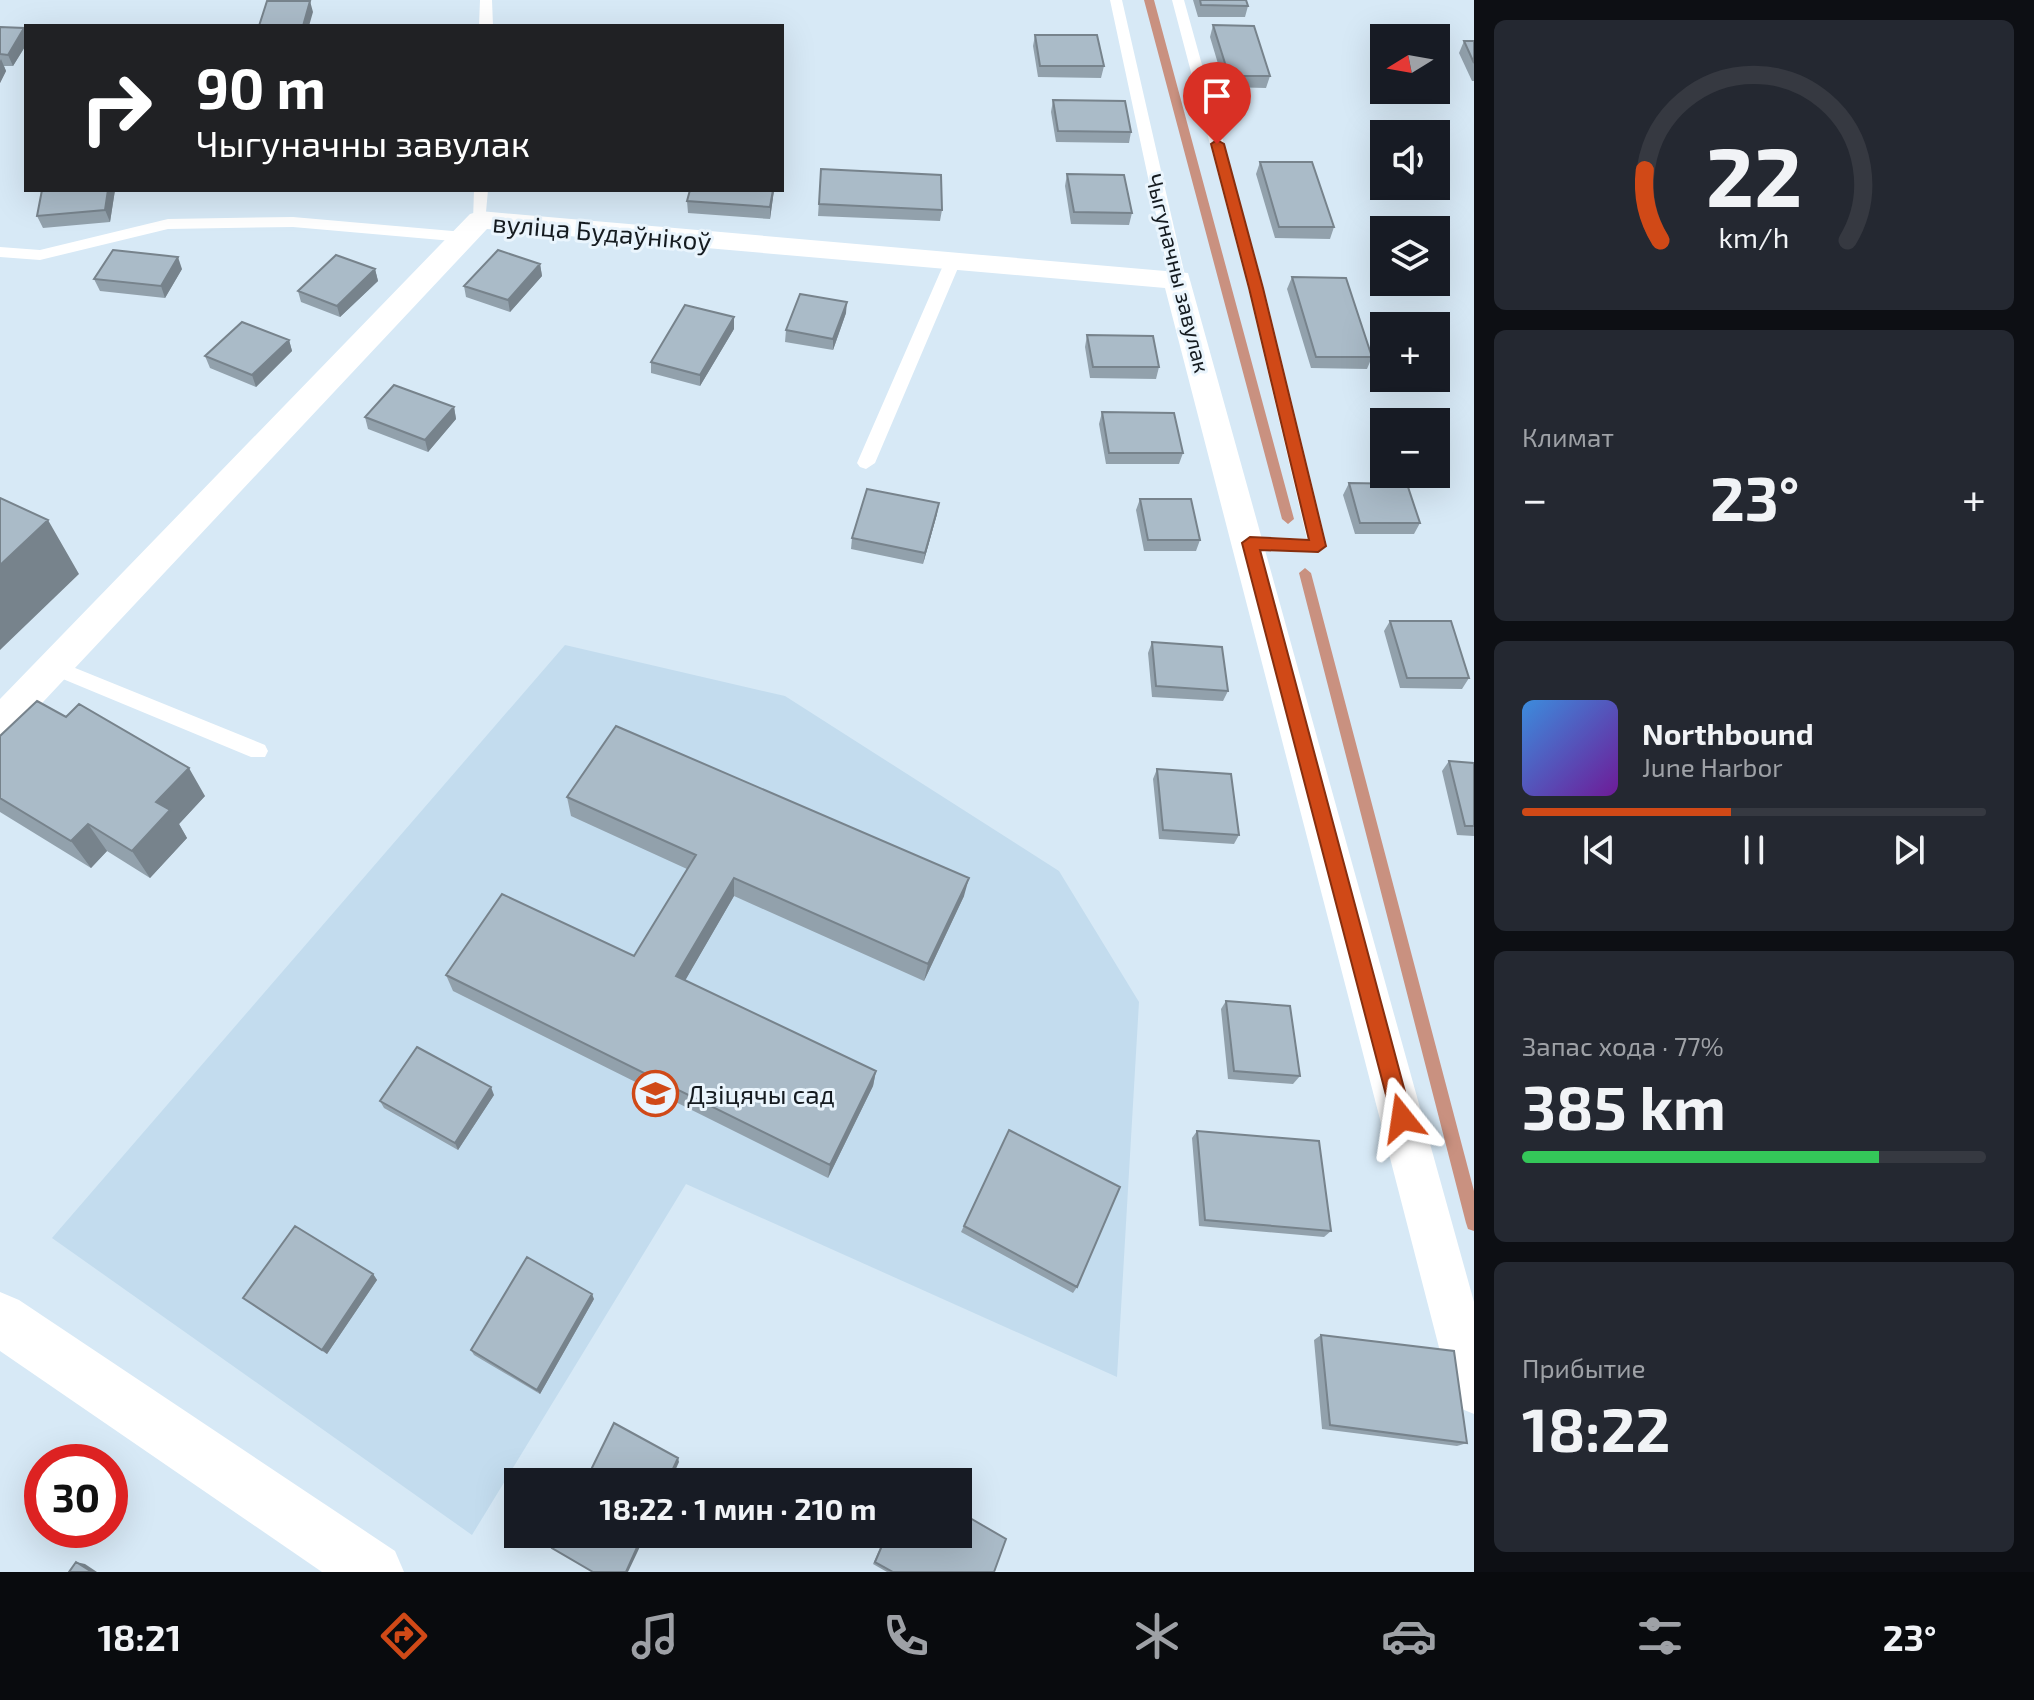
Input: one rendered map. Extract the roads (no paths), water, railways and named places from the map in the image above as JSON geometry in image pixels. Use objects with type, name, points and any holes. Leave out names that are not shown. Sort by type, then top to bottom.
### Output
[{"type":"street","name":"вуліца Будаўнікоў","points":[[0,723],[475,216],[1178,280]]},
{"type":"street","name":"Чыгуначны завулак","points":[[1178,280],[1474,1390]]},
{"type":"street","points":[[0,1319],[374,1572]]},
{"type":"lane","points":[[486,0],[486,24]]},
{"type":"lane","name":"Чыгуначны завулак","points":[[1116,0],[1178,280]]},
{"type":"lane","points":[[1178,0],[1256,288],[1318,546],[1250,543]]},
{"type":"lane","points":[[0,252],[40,255],[168,224],[475,216]]},
{"type":"lane","points":[[866,463],[953,261]]},
{"type":"lane","points":[[53,667],[258,751]]},
{"type":"waterway","points":[[1149,0],[1288,519]]},
{"type":"waterway","points":[[1305,573],[1474,1223]]},
{"type":"place","name":"Дзіцячы сад","points":[[656,1093]]}]
